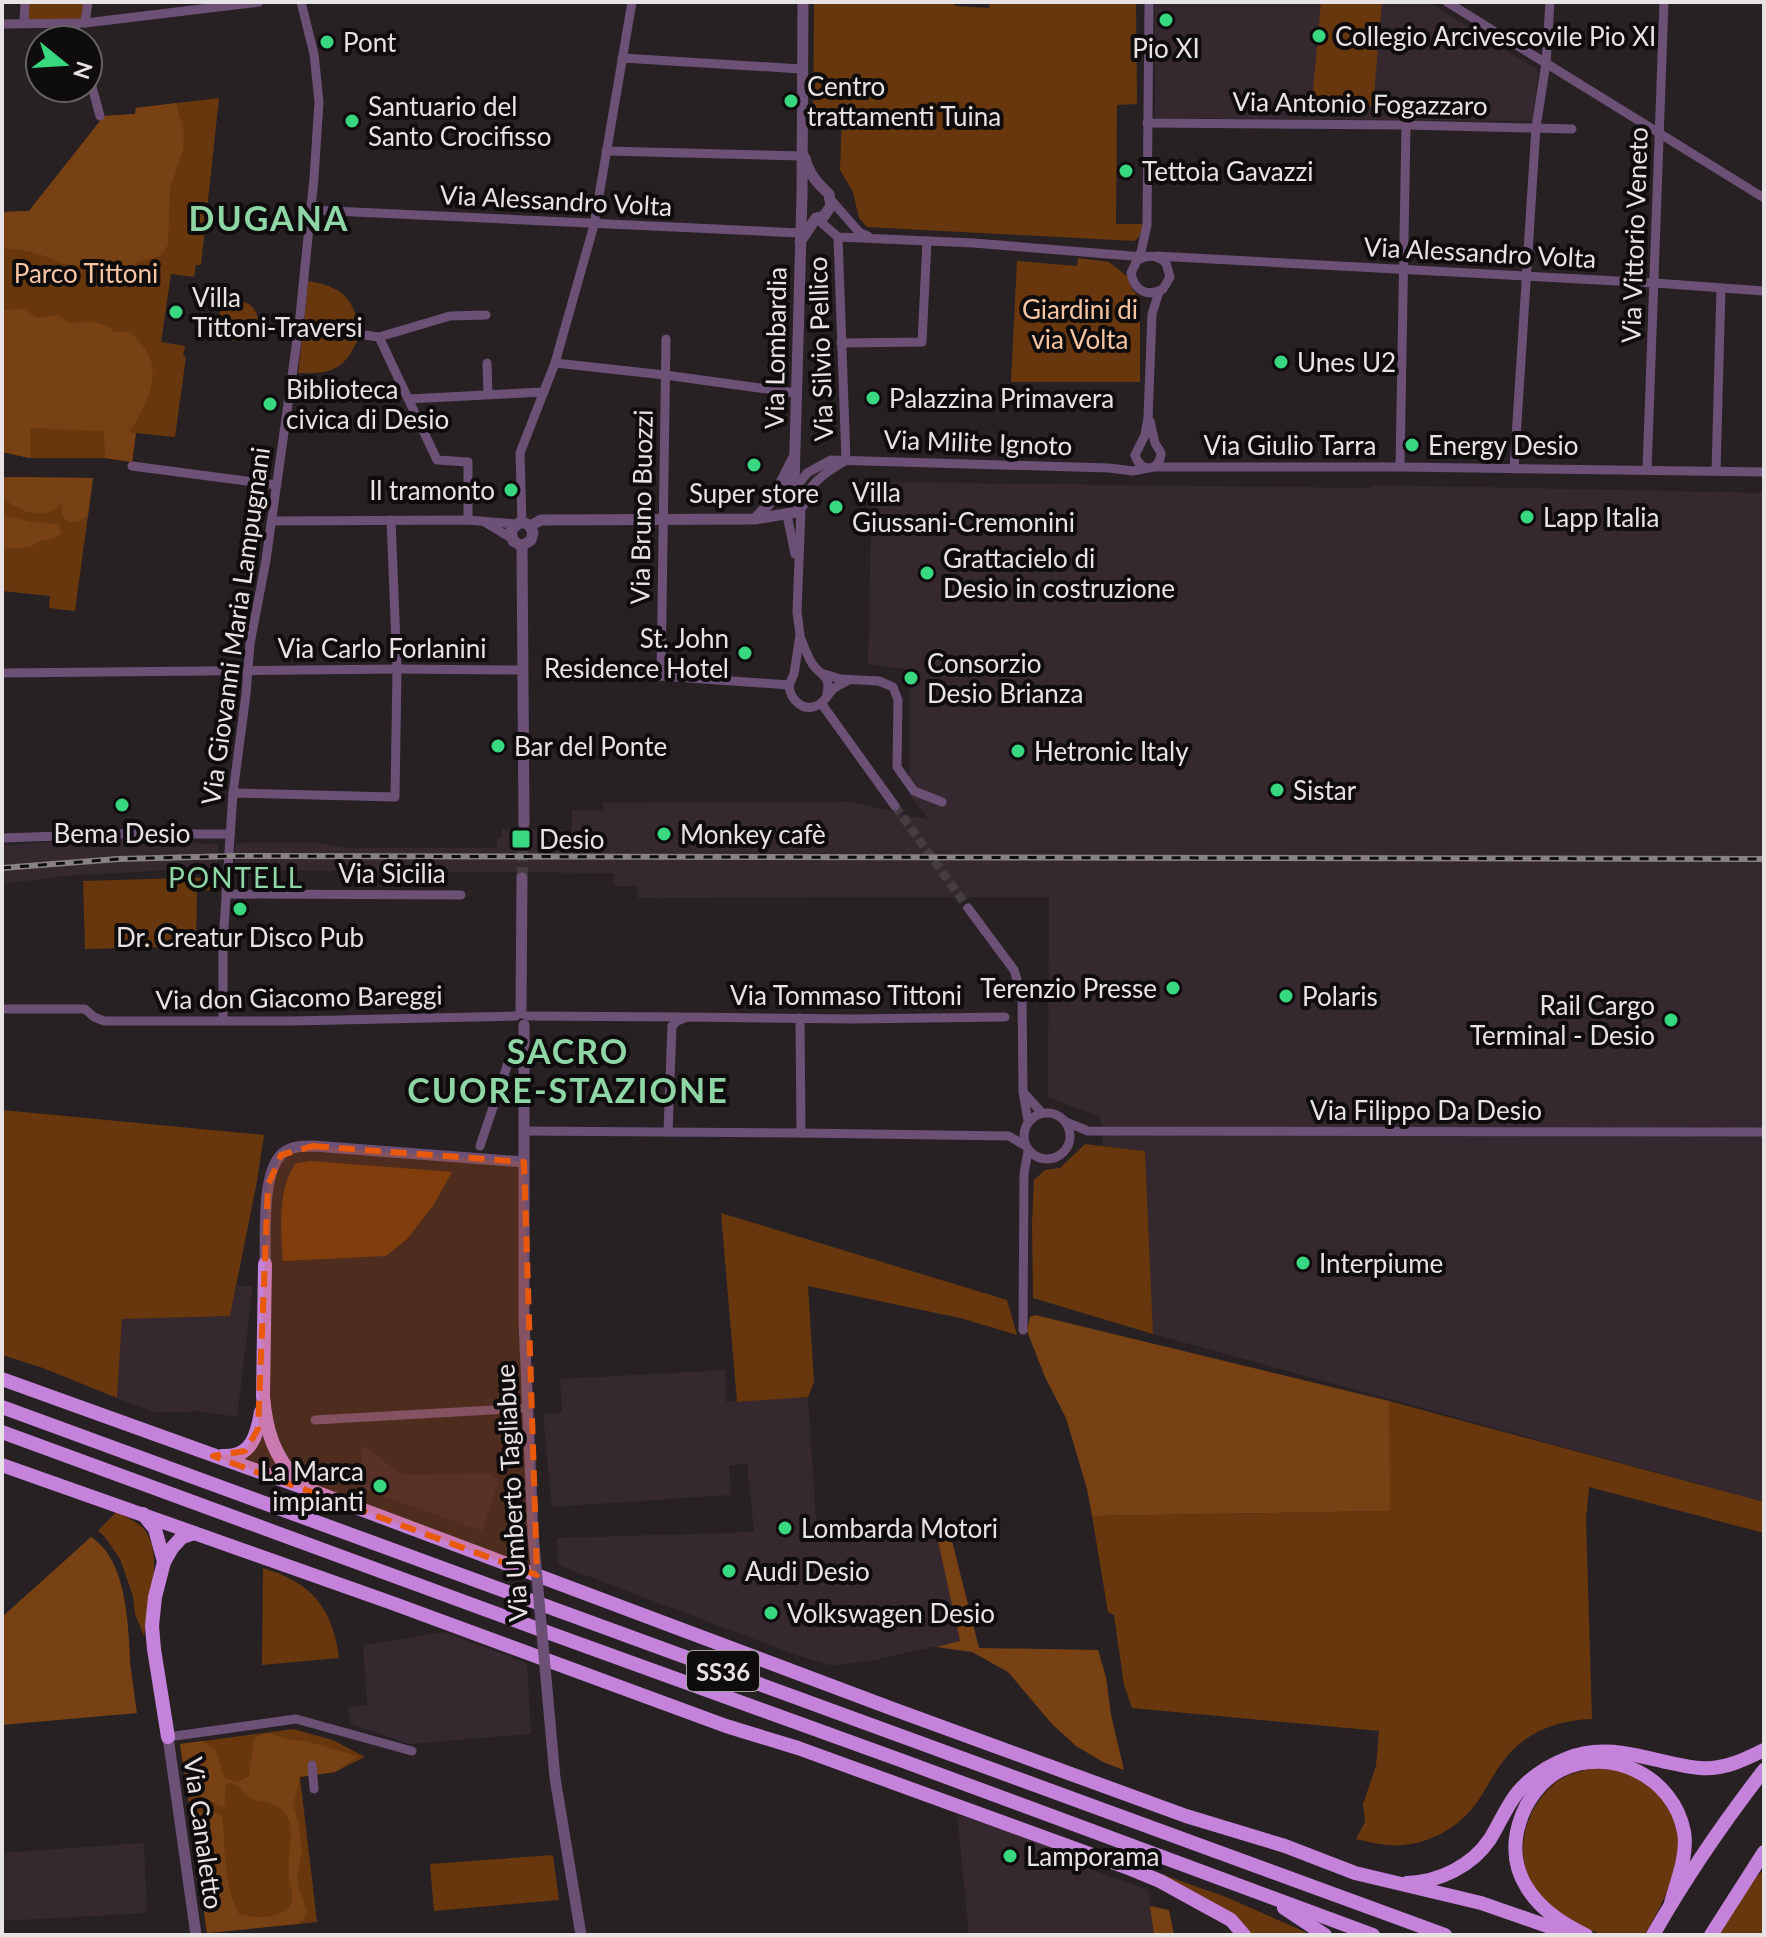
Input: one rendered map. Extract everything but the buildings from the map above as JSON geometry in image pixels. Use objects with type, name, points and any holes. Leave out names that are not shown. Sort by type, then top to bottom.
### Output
[{"type":"highway","points":[[265,1264],[263,1396],[268,1434],[276,1454],[302,1487]]},
{"type":"highway","points":[[2,1379],[302,1487],[880,1705],[1186,1816],[1285,1846],[1355,1873],[1481,1903],[1573,1935]]},
{"type":"highway","points":[[213,1456],[230,1457],[245,1451],[256,1437],[263,1396]]},
{"type":"highway","name":"SS36","points":[[2,1407],[1445,1935]]},
{"type":"highway","name":"SS36","points":[[2,1432],[1373,1935]]},
{"type":"highway","points":[[2,1465],[1131,1869],[1160,1881],[1231,1920],[1244,1935]]},
{"type":"highway","points":[[143,1514],[155,1529],[164,1562]]},
{"type":"highway","points":[[168,1737],[154,1649],[152,1626],[155,1597],[164,1562],[172,1548],[182,1537],[194,1533]]},
{"type":"highway","points":[[1393,1883],[1418,1882],[1451,1872],[1473,1860],[1517,1793],[1535,1775],[1570,1757],[1597,1751],[1638,1755],[1701,1768],[1723,1767],[1764,1750]]},
{"type":"highway","points":[[1586,1935],[1549,1914],[1535,1900],[1521,1877],[1515,1855],[1517,1830],[1527,1804],[1541,1785],[1559,1771],[1581,1763],[1603,1761],[1628,1767],[1649,1777],[1667,1793],[1678,1812],[1684,1833],[1683,1858],[1671,1903]]},
{"type":"highway","points":[[1653,1935],[1732,1812],[1764,1770]]},
{"type":"highway","points":[[1711,1935],[1762,1857]]},
{"type":"highway","points":[[1264,1894],[1325,1935]]},
{"type":"street","points":[[24,23],[25,2]]},
{"type":"street","points":[[85,23],[88,2]]},
{"type":"street","points":[[2,24],[85,23],[176,6],[259,2]]},
{"type":"street","name":"Via Giovanni Maria Lampugnani","points":[[223,1020],[223,942],[233,793],[250,644],[272,521],[299,326],[311,210],[319,102],[314,54],[301,2]]},
{"type":"street","points":[[483,521],[522,546],[533,537],[523,524],[520,453],[555,363],[594,225],[632,2]]},
{"type":"street","name":"Via Lombardia","points":[[795,485],[803,2]]},
{"type":"street","points":[[1131,273],[1146,257],[1149,2]]},
{"type":"street","points":[[1447,2],[1764,198]]},
{"type":"street","points":[[1514,469],[1536,127],[1546,63],[1550,2]]},
{"type":"street","name":"Via Vittorio Veneto","points":[[1647,470],[1664,2]]},
{"type":"street","points":[[622,58],[801,69]]},
{"type":"street","points":[[97,104],[100,116]]},
{"type":"street","name":"Via Antonio Fogazzaro","points":[[1147,123],[1572,129]]},
{"type":"street","points":[[1400,467],[1406,125]]},
{"type":"street","name":"Via Lombardia","points":[[800,238],[816,218],[828,213],[831,206],[829,194],[809,173],[802,140]]},
{"type":"street","points":[[606,151],[802,156]]},
{"type":"street","points":[[822,188],[808,190],[802,202],[807,216],[816,218],[838,237]]},
{"type":"street","points":[[831,200],[859,232],[875,239]]},
{"type":"street","name":"Via Alessandro Volta","points":[[311,210],[800,238]]},
{"type":"street","name":"Via Alessandro Volta","points":[[838,237],[1112,256],[1193,257],[1764,291]]},
{"type":"street","name":"Via Silvio Pellico","points":[[838,237],[846,461]]},
{"type":"street","points":[[841,343],[922,342],[927,241]]},
{"type":"street","points":[[1112,256],[1131,273],[1136,287],[1147,293],[1159,292]]},
{"type":"street","points":[[1146,257],[1166,263],[1170,272],[1152,314],[1147,428],[1135,455],[1138,462],[1151,467],[1161,457],[1149,410]]},
{"type":"street","points":[[1170,272],[1193,257]]},
{"type":"street","points":[[1716,471],[1721,288]]},
{"type":"street","points":[[1147,293],[1151,328]]},
{"type":"street","points":[[299,326],[379,337],[450,316],[486,315]]},
{"type":"street","points":[[379,337],[437,460],[468,462],[468,520]]},
{"type":"street","name":"Via Bruno Buozzi","points":[[661,676],[666,339]]},
{"type":"street","points":[[487,363],[488,394]]},
{"type":"street","points":[[555,363],[796,393]]},
{"type":"street","points":[[408,399],[544,392]]},
{"type":"street","points":[[1142,443],[1155,443]]},
{"type":"street","name":"Via Lombardia","points":[[780,487],[795,455]]},
{"type":"street","name":"Via Milite Ignoto","points":[[1109,468],[1135,455]]},
{"type":"street","name":"Via Milite Ignoto","points":[[795,485],[815,467],[831,460],[1133,471],[1151,467]]},
{"type":"street","name":"Via Milite Ignoto","points":[[803,502],[814,481],[846,461]]},
{"type":"street","points":[[132,466],[277,485]]},
{"type":"street","name":"Via Giulio Tarra","points":[[1151,467],[1764,472]]},
{"type":"street","points":[[755,519],[784,484],[795,485],[802,492],[797,612],[800,635],[794,674],[789,685],[791,695],[797,704],[809,707],[850,679]]},
{"type":"street","points":[[773,499],[777,510],[785,514],[798,565]]},
{"type":"street","points":[[511,538],[511,530],[541,520],[755,519],[797,512],[803,502]]},
{"type":"street","points":[[233,793],[395,797],[397,669],[391,520]]},
{"type":"street","points":[[272,521],[468,520],[523,524]]},
{"type":"street","points":[[522,546],[524,823]]},
{"type":"street","points":[[800,635],[828,684],[824,699],[895,806]]},
{"type":"street","points":[[794,674],[804,668],[841,679],[879,681],[893,687],[898,700],[897,767],[914,791],[942,802]]},
{"type":"street","name":"Via Carlo Forlanini","points":[[2,673],[522,670]]},
{"type":"street","points":[[548,673],[661,676],[789,685]]},
{"type":"street","points":[[2,838],[230,834]]},
{"type":"street","name":"Via Umberto Tagliabue","points":[[522,878],[524,1320],[533,1534],[555,1778],[581,1935]]},
{"type":"street","name":"Via Sicilia","points":[[226,894],[461,895]]},
{"type":"street","points":[[968,908],[1014,970],[1022,995],[1026,1125],[1023,1330]]},
{"type":"street","name":"Via don Giacomo Bareggi","points":[[2,1009],[85,1009],[104,1021],[495,1017],[521,1020]]},
{"type":"street","name":"Via Tommaso Tittoni","points":[[521,1020],[544,1017],[1005,1017]]},
{"type":"street","points":[[672,1026],[687,1017]]},
{"type":"street","points":[[660,1018],[672,1026],[668,1132]]},
{"type":"street","points":[[800,1018],[801,1133]]},
{"type":"street","points":[[480,1146],[508,1063],[524,1052]]},
{"type":"street","points":[[1023,1092],[1042,1113]]},
{"type":"street","points":[[524,1131],[1009,1136],[1042,1113],[1051,1113],[1066,1122],[1070,1133],[1069,1143]]},
{"type":"street","name":"Via Filippo Da Desio","points":[[1066,1122],[1088,1131],[1764,1132]]},
{"type":"street","points":[[1009,1136],[1039,1159],[1054,1159],[1069,1143],[1088,1131]]},
{"type":"street","points":[[265,1264],[270,1175],[281,1155],[293,1148],[313,1146],[524,1162]]},
{"type":"street","points":[[1024,1174],[1039,1159]]},
{"type":"street","points":[[315,1420],[527,1408]]},
{"type":"street","points":[[168,1737],[296,1719],[412,1751]]},
{"type":"street","name":"Via Canaletto","points":[[168,1737],[196,1935]]},
{"type":"street","points":[[312,1765],[314,1789]]},
{"type":"highlighted area","points":[[313,1146],[524,1162],[537,1575],[213,1456],[245,1451],[258,1429],[268,1185],[281,1155]]},
{"type":"shaded area","name":"Collegio Arcivescovile Pio XI","points":[[1155,2],[1429,2],[1538,70],[1533,121],[1155,118]]},
{"type":"shaded area","points":[[176,103],[184,133],[183,150],[170,188],[168,245],[160,256],[136,262],[121,278],[106,277],[85,265],[67,265],[31,252],[6,248],[2,252],[2,212],[29,211],[104,116],[135,114],[136,108]]},
{"type":"shaded area","points":[[2,308],[24,309],[37,318],[57,315],[70,323],[92,322],[108,326],[115,332],[130,332],[141,344],[147,352],[153,373],[145,404],[129,432],[136,433],[132,462],[105,458],[104,431],[30,428],[30,458],[2,452]]},
{"type":"shaded area","points":[[6,477],[93,478],[88,516],[77,522],[69,522],[62,516],[62,501],[46,513],[32,513],[19,508],[2,497],[2,484]]},
{"type":"shaded area","points":[[872,482],[1366,488],[1376,485],[1764,493],[1764,1502],[1153,1334],[1145,1151],[1103,1146],[1100,1117],[1048,1097],[1049,897],[638,898],[637,886],[614,886],[613,873],[240,870],[236,867],[235,845],[244,843],[320,843],[350,848],[497,848],[497,838],[502,837],[502,829],[541,829],[541,837],[546,837],[546,848],[571,848],[572,810],[603,811],[603,803],[853,802],[929,820],[909,794],[910,670],[868,664]]},
{"type":"shaded area","points":[[2,515],[59,524],[61,533],[30,547],[2,549]]},
{"type":"shaded area","points":[[116,836],[218,845],[218,867],[65,876],[2,884],[2,846]]},
{"type":"shaded area","points":[[237,1286],[253,1286],[237,1417],[201,1411],[156,1413],[117,1398],[122,1319],[229,1316]]},
{"type":"shaded area","points":[[1035,1315],[1389,1401],[1390,1511],[1092,1516],[1066,1418],[1027,1331],[1030,1317]]},
{"type":"shaded area","name":"Lombarda Motori","points":[[725,1370],[726,1402],[808,1397],[817,1535],[934,1523],[960,1641],[833,1666],[558,1565],[557,1538],[754,1532],[747,1463],[729,1466],[731,1495],[552,1507],[543,1414],[562,1412],[560,1379]]},
{"type":"shaded area","points":[[364,1446],[403,1475],[490,1474],[499,1479],[482,1531],[363,1489],[361,1450]]},
{"type":"shaded area","points":[[947,1521],[979,1648],[1098,1650],[1124,1770],[1076,1746],[1052,1724],[1008,1672],[972,1652],[936,1647],[960,1641],[934,1523]]},
{"type":"shaded area","points":[[91,1537],[104,1548],[120,1579],[137,1713],[2,1725],[2,1617]]},
{"type":"shaded area","points":[[444,1632],[527,1663],[531,1734],[409,1744],[351,1724],[348,1708],[367,1705],[363,1645]]},
{"type":"shaded area","points":[[268,1733],[358,1756],[335,1772],[300,1777],[293,1806],[299,1824],[302,1852],[297,1878],[307,1911],[304,1919],[298,1924],[207,1933],[190,1815],[211,1811],[222,1817],[230,1891],[239,1914],[252,1916],[268,1917],[282,1913],[291,1903],[291,1828],[287,1816],[279,1807],[253,1799],[233,1784],[225,1786],[225,1805],[222,1807],[201,1796],[186,1783],[180,1744],[203,1741],[216,1750],[224,1776],[238,1782],[249,1776],[254,1738]]},
{"type":"shaded area","points":[[957,1814],[1053,1847],[1051,1855],[1148,1890],[1154,1935],[969,1935]]},
{"type":"shaded area","points":[[144,1843],[147,1913],[2,1921],[2,1853]]},
{"type":"shaded area","points":[[1150,1906],[1169,1910],[1174,1935],[1154,1935]]},
{"type":"green space","points":[[25,2],[88,2],[85,23],[24,23]]},
{"type":"green space","points":[[814,2],[954,2],[955,6],[989,8],[990,2],[1136,2],[1137,104],[1117,105],[1116,224],[1143,224],[1139,237],[1134,241],[867,227],[859,218],[853,192],[840,170],[842,113],[813,111]]},
{"type":"green space","points":[[1321,2],[1382,2],[1373,106],[1312,101]]},
{"type":"green space","name":"Parco Tittoni","points":[[219,98],[201,265],[196,265],[194,277],[171,274],[161,342],[185,346],[175,437],[136,433],[132,462],[105,458],[30,458],[2,452],[2,212],[29,211],[104,116],[135,114],[136,108]]},
{"type":"green space","name":"Giardini di via Volta","points":[[1078,258],[1109,262],[1128,277],[1131,288],[1140,298],[1140,382],[1011,382],[1017,261],[1077,266]]},
{"type":"green space","points":[[308,281],[329,286],[344,295],[353,309],[359,330],[304,322]]},
{"type":"green space","points":[[238,301],[252,307],[258,321],[252,335],[238,341],[224,335],[218,321],[224,307]]},
{"type":"green space","points":[[303,332],[358,339],[347,358],[335,368],[319,373],[298,373]]},
{"type":"green space","points":[[2,477],[93,478],[75,611],[49,608],[50,596],[2,591]]},
{"type":"green space","points":[[217,877],[216,890],[197,890],[196,946],[85,949],[83,881]]},
{"type":"green space","points":[[2,1110],[264,1135],[230,1316],[122,1319],[117,1398],[2,1355]]},
{"type":"green space","points":[[1085,1144],[1145,1151],[1153,1334],[1033,1298],[1034,1180],[1045,1170],[1060,1168]]},
{"type":"green space","points":[[312,1161],[452,1172],[433,1206],[407,1239],[386,1256],[283,1261],[282,1210],[286,1185],[296,1163]]},
{"type":"green space","points":[[721,1213],[1007,1300],[1017,1335],[960,1318],[808,1286],[814,1382],[808,1397],[737,1402]]},
{"type":"green space","points":[[1389,1401],[1764,1502],[1764,1533],[1589,1487],[1586,1519],[1592,1719],[1557,1724],[1526,1739],[1503,1762],[1462,1819],[1432,1838],[1398,1845],[1356,1839],[1365,1822],[1363,1804],[1376,1766],[1379,1731],[1132,1708],[1124,1685],[1114,1615],[1108,1612],[1092,1516],[1389,1511]]},
{"type":"green space","points":[[116,1512],[144,1529],[153,1552],[153,1581],[144,1636],[120,1559],[98,1531]]},
{"type":"green space","points":[[263,1568],[295,1581],[317,1600],[331,1625],[339,1658],[262,1665]]},
{"type":"green space","points":[[293,1729],[333,1740],[365,1757],[335,1772],[300,1777],[317,1922],[207,1933],[180,1744]]},
{"type":"green space","points":[[1595,1768],[1620,1771],[1644,1782],[1663,1800],[1675,1823],[1678,1859],[1666,1893],[1645,1935],[1601,1934],[1581,1926],[1545,1901],[1526,1871],[1523,1843],[1536,1804],[1559,1780]]},
{"type":"green space","points":[[553,1855],[559,1900],[434,1911],[430,1864]]},
{"type":"green space","points":[[1764,1870],[1764,1935],[1718,1935],[1755,1878]]},
{"type":"green space","points":[[1161,1874],[1226,1897],[1312,1935],[1251,1935],[1223,1910]]},
{"type":"tunnel","points":[[895,806],[968,908]]},
{"type":"tunnel","points":[[522,878],[524,823]]},
{"type":"railway","points":[[2,868],[118,859],[235,856],[1764,859]]},
{"type":"place","name":"Pio XI","points":[[1166,20]]},
{"type":"place","name":"Collegio Arcivescovile Pio XI","points":[[1319,36]]},
{"type":"place","name":"Pont","points":[[327,42]]},
{"type":"place","name":"Centro trattamenti Tuina","points":[[791,101]]},
{"type":"place","name":"Santuario del Santo Crocifisso","points":[[352,121]]},
{"type":"place","name":"Tettoia Gavazzi","points":[[1126,171]]},
{"type":"place","name":"Villa Tittoni-Traversi","points":[[176,312]]},
{"type":"place","name":"Unes U2","points":[[1281,362]]},
{"type":"place","name":"Palazzina Primavera","points":[[873,398]]},
{"type":"place","name":"Biblioteca civica di Desio","points":[[270,404]]},
{"type":"place","name":"Energy Desio","points":[[1412,445]]},
{"type":"place","name":"Super store","points":[[754,465]]},
{"type":"place","name":"Il tramonto","points":[[511,490]]},
{"type":"place","name":"Villa Giussani-Cremonini","points":[[836,507]]},
{"type":"place","name":"Lapp Italia","points":[[1527,517]]},
{"type":"place","name":"Grattacielo di Desio in costruzione","points":[[927,573]]},
{"type":"place","name":"St. John Residence Hotel","points":[[745,653]]},
{"type":"place","name":"Consorzio Desio Brianza","points":[[911,678]]},
{"type":"place","name":"Bar del Ponte","points":[[498,746]]},
{"type":"place","name":"Hetronic Italy","points":[[1018,751]]},
{"type":"place","name":"Sistar","points":[[1277,790]]},
{"type":"place","name":"Bema Desio","points":[[122,805]]},
{"type":"place","name":"Monkey cafè","points":[[664,834]]},
{"type":"place","name":"Desio","points":[[521,839]]},
{"type":"place","name":"Dr. Creatur Disco Pub","points":[[240,909]]},
{"type":"place","name":"Terenzio Presse","points":[[1173,988]]},
{"type":"place","name":"Polaris","points":[[1286,996]]},
{"type":"place","name":"Rail Cargo Terminal - Desio","points":[[1671,1020]]},
{"type":"place","name":"Interpiume","points":[[1303,1263]]},
{"type":"place","name":"La Marca impianti","points":[[380,1486]]},
{"type":"place","name":"Lombarda Motori","points":[[785,1528]]},
{"type":"place","name":"Audi Desio","points":[[729,1571]]},
{"type":"place","name":"Volkswagen Desio","points":[[771,1613]]},
{"type":"place","name":"Lamporama","points":[[1010,1856]]},
{"type":"district","name":"DUGANA","points":[[269,217]]},
{"type":"district","name":"PONTELL","points":[[236,877]]},
{"type":"district","name":"SACRO CUORE-STAZIONE","points":[[568,1070]]}]
